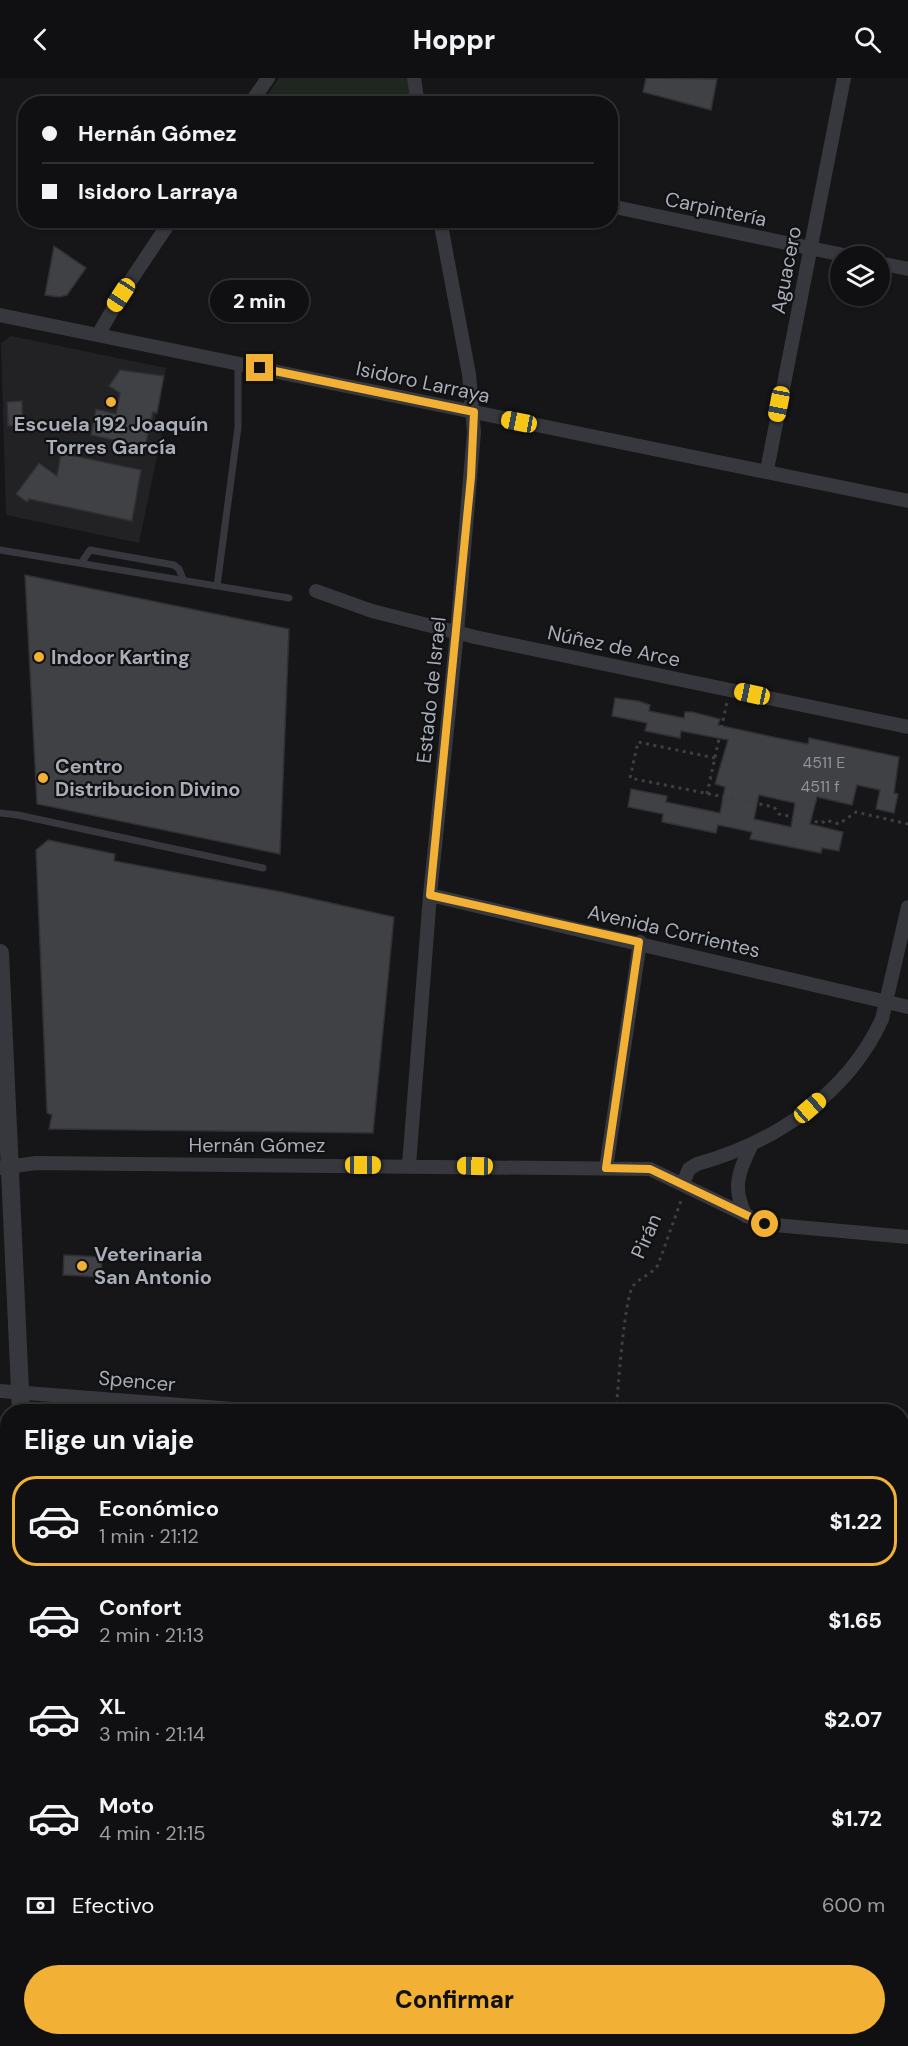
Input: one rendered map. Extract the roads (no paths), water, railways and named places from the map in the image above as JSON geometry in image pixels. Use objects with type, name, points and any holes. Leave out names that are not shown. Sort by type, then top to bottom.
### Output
[{"type":"street","points":[[256,96],[268,78]]},
{"type":"street","points":[[414,78],[417,96]]},
{"type":"street","name":"Aguacero","points":[[766,470],[844,78]]},
{"type":"street","name":"Carpintería","points":[[618,208],[830,253]]},
{"type":"street","points":[[98,335],[108,315],[166,228]]},
{"type":"street","name":"Estado de Israel","points":[[409,1165],[430,895],[471,477],[474,412],[441,228]]},
{"type":"street","points":[[890,265],[908,269]]},
{"type":"street","name":"Isidoro Larraya","points":[[0,315],[766,470],[908,501]]},
{"type":"street","name":"Núñez de Arce","points":[[316,591],[372,611],[457,632],[908,727]]},
{"type":"street","name":"Avenida Corrientes","points":[[430,895],[639,942],[908,1007]]},
{"type":"street","points":[[682,1183],[689,1168],[751,1146],[797,1119],[847,1074],[875,1034],[888,1001],[908,908]]},
{"type":"street","points":[[606,1168],[639,942]]},
{"type":"street","points":[[0,953],[4,1167],[21,1404]]},
{"type":"street","points":[[746,1216],[736,1183],[738,1171],[751,1146]]},
{"type":"street","name":"Hernán Gómez","points":[[4,1167],[36,1163],[650,1169],[765,1224],[908,1237]]},
{"type":"street","name":"Spencer","points":[[0,1391],[176,1404]]},
{"type":"lane","points":[[217,586],[238,427],[238,364]]},
{"type":"lane","points":[[0,550],[289,598]]},
{"type":"lane","points":[[82,562],[90,550],[174,565],[183,579]]},
{"type":"lane","points":[[0,813],[263,868]]},
{"type":"lane","points":[[0,1920],[0,1935]]},
{"type":"place","name":"Escuela 192 Joaquín Torres García","points":[[111,402]]},
{"type":"place","name":"Indoor Karting","points":[[39,657]]},
{"type":"place","name":"Centro Distribucion Divino","points":[[43,778]]},
{"type":"place","name":"Veterinaria San Antonio","points":[[82,1266]]}]
